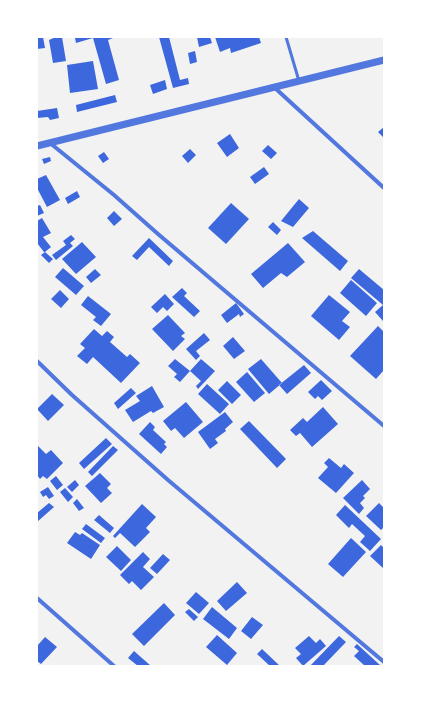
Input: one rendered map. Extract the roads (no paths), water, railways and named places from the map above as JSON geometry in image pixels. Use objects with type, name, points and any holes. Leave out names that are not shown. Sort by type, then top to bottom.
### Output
[{"type":"street","points":[[37,146],[384,60]]},
{"type":"street","points":[[275,88],[384,188]]},
{"type":"street","points":[[50,143],[114,195],[384,426]]},
{"type":"street","points":[[37,361],[72,395],[168,480],[384,662]]},
{"type":"street","points":[[37,598],[114,666]]},
{"type":"lane","points":[[286,37],[299,82]]}]
